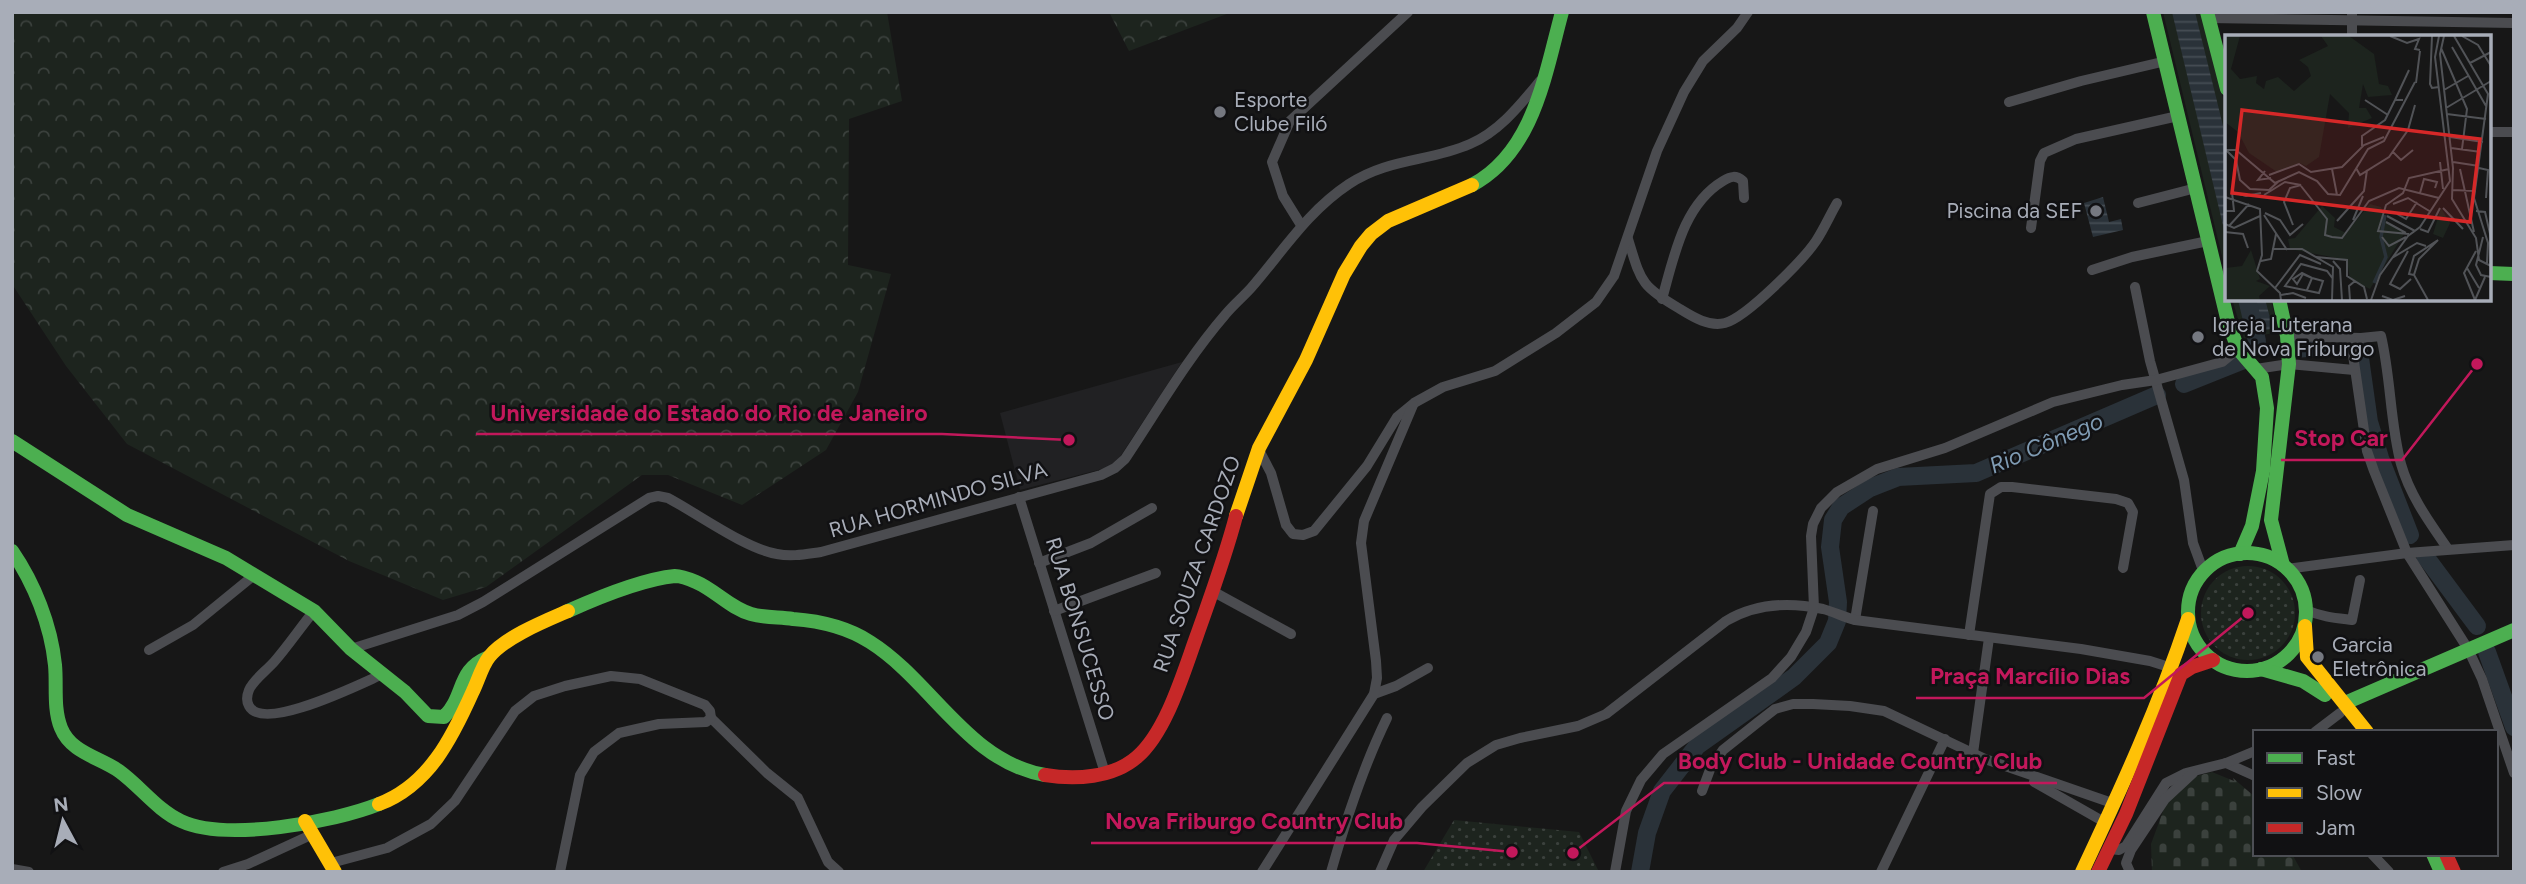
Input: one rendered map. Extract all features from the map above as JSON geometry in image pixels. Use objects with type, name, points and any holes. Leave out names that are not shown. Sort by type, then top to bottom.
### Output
[{"type":"street","points":[[1301,225],[1283,196],[1272,162],[1290,121],[1408,12]]},
{"type":"street","name":"RUA SOUZA CARDOZO","points":[[12,551],[43,616],[55,661],[60,722],[64,735],[74,746],[119,771],[179,821],[207,830],[309,828],[379,806],[409,790],[432,766],[462,715],[489,657],[526,631],[575,608],[677,576],[689,578],[748,612],[761,616],[800,619],[839,628],[869,641],[907,671],[938,705],[1003,764],[1032,775],[1065,779],[1105,774],[1132,762],[1148,746],[1177,690],[1214,592],[1243,490],[1259,450],[1315,342],[1335,292],[1361,247],[1373,232],[1389,221],[1471,187],[1500,166],[1530,115],[1562,12]]},
{"type":"street","points":[[1259,450],[1271,474],[1286,525],[1293,534],[1303,535],[1314,531],[1367,466],[1397,417],[1414,403],[1443,387],[1495,371],[1556,333],[1596,302],[1614,276],[1657,151],[1684,92],[1703,61],[1737,28],[1748,12]]},
{"type":"street","points":[[2153,12],[2228,321],[2238,349],[2262,377],[2265,389],[2267,429],[2263,471],[2252,526],[2240,554]]},
{"type":"street","points":[[2225,82],[2207,15],[2352,16],[2514,23]]},
{"type":"street","points":[[2352,16],[2352,35]]},
{"type":"street","points":[[2009,102],[2165,61]]},
{"type":"street","name":"RUA HORMINDO SILVA","points":[[351,649],[458,615],[483,602],[619,515],[658,496],[668,498],[742,540],[773,554],[793,556],[821,552],[1101,475],[1125,459],[1174,385],[1225,316],[1301,225],[1349,183],[1376,169],[1472,143],[1512,116],[1543,78]]},
{"type":"street","points":[[2031,228],[2040,161],[2044,153],[2076,139],[2178,116]]},
{"type":"street","points":[[2491,132],[2514,132]]},
{"type":"street","points":[[1662,299],[1678,243],[1692,212],[1717,185],[1730,177],[1738,177],[1743,181],[1744,198]]},
{"type":"street","points":[[2138,203],[2196,188]]},
{"type":"street","points":[[1628,239],[1640,276],[1650,291],[1696,318],[1709,323],[1726,323],[1748,309],[1790,270],[1816,240],[1837,203]]},
{"type":"street","points":[[2092,270],[2132,257],[2208,241]]},
{"type":"street","points":[[2491,274],[2514,274]]},
{"type":"street","points":[[2135,287],[2150,361],[2180,462],[2193,543],[2204,573]]},
{"type":"street","points":[[2279,301],[2287,336],[2289,364],[2271,520],[2285,567],[2302,591],[2307,657],[2355,730]]},
{"type":"street","points":[[2287,336],[2381,336],[2402,466],[2423,514],[2448,549]]},
{"type":"street","points":[[2361,338],[2353,351],[2354,370],[2367,451],[2407,553],[2473,647],[2514,773]]},
{"type":"street","points":[[1615,872],[1626,811],[1641,780],[1663,754],[1772,678],[1791,657],[1820,609],[1811,536],[1821,508],[1837,492],[1877,470],[1945,448],[2053,402],[2156,380],[2222,362],[2238,349]]},
{"type":"street","points":[[2256,369],[2289,364],[2354,370]]},
{"type":"street","points":[[1262,872],[1374,694],[1376,661],[1361,543],[1364,521],[1414,403]]},
{"type":"street","points":[[12,441],[127,515],[226,558],[314,611],[351,649],[383,674],[424,713],[435,718],[444,717],[451,710],[470,667],[489,657]]},
{"type":"street","points":[[1969,635],[1990,494],[2001,487],[2116,499],[2128,503],[2133,513],[2123,568]]},
{"type":"street","name":"RUA BONSUCESSO","points":[[1019,496],[1105,774]]},
{"type":"street","points":[[1040,563],[1091,543],[1152,508]]},
{"type":"street","points":[[1854,620],[1873,511]]},
{"type":"street","points":[[2082,872],[2115,804],[2172,668],[2188,619],[2191,594],[2204,573],[2226,557],[2240,554],[2262,556],[2285,567],[2448,549],[2514,545]]},
{"type":"street","points":[[1054,611],[1156,573]]},
{"type":"street","points":[[149,650],[193,625],[253,576]]},
{"type":"street","points":[[2305,617],[2340,617],[2353,620],[2360,580]]},
{"type":"street","points":[[1214,592],[1290,635]]},
{"type":"street","points":[[1380,872],[1394,840],[1422,807],[1467,763],[1496,745],[1578,726],[1606,714],[1741,612],[1780,605],[1820,609],[1854,620],[2081,649],[2150,661],[2172,668]]},
{"type":"street","points":[[314,611],[250,688],[247,699],[250,708],[258,714],[293,710],[383,674]]},
{"type":"street","points":[[2261,669],[2283,658],[2292,650],[2305,617]]},
{"type":"street","points":[[2188,619],[2196,642],[2213,660],[2233,669],[2261,669],[2303,679],[2342,708],[2365,730]]},
{"type":"street","points":[[2317,730],[2342,708],[2514,630]]},
{"type":"street","points":[[1973,753],[1989,638]]},
{"type":"street","points":[[2098,872],[2110,849],[2181,674],[2213,660]]},
{"type":"street","points":[[1374,694],[1396,687],[1428,668]]},
{"type":"street","points":[[223,872],[248,864],[309,828],[333,867],[387,848],[430,824],[455,801],[515,711],[534,696],[611,676],[640,679],[705,705],[711,718],[767,773],[799,798],[828,862],[839,872]]},
{"type":"street","points":[[1702,791],[1711,767],[1723,750],[1775,709],[1793,704],[1850,706],[1884,711],[2012,770],[2115,804]]},
{"type":"street","points":[[560,872],[580,775],[594,752],[619,733],[659,724],[697,724],[711,718]]},
{"type":"street","points":[[1331,872],[1357,791],[1387,718]]},
{"type":"street","points":[[1881,872],[1945,739]]},
{"type":"street","points":[[2110,849],[2119,850],[2126,846],[2166,783],[2174,777],[2226,763],[2253,752]]},
{"type":"street","points":[[2226,763],[2253,775]]},
{"type":"street","points":[[2012,770],[2106,822]]},
{"type":"street","points":[[2130,872],[2127,858],[2135,843],[2171,791],[2196,771]]},
{"type":"street","points":[[2374,856],[2389,872]]},
{"type":"street","points":[[2434,856],[2441,872]]},
{"type":"street","points":[[2447,856],[2454,872]]},
{"type":"street","points":[[12,869],[29,872]]},
{"type":"shaded area","points":[[2172,12],[2195,12],[2225,134],[2225,234]]},
{"type":"shaded area","name":"Piscina da SEF","points":[[2103,197],[2109,222],[2121,219],[2123,230],[2093,237],[2084,203]]},
{"type":"shaded area","points":[[2240,301],[2266,301],[2273,329],[2248,332]]},
{"type":"shaded area","points":[[1182,362],[1114,466],[1020,490],[1000,413]]},
{"type":"green space","points":[[12,12],[887,12],[902,101],[849,119],[848,265],[891,274],[858,392],[826,450],[742,505],[668,475],[642,475],[486,587],[443,600],[349,561],[127,444],[66,366],[12,284]]},
{"type":"green space","points":[[1109,12],[1232,12],[1129,51]]},
{"type":"green space","points":[[2163,12],[2202,12],[2225,107],[2225,269]]},
{"type":"green space","points":[[2233,301],[2271,301],[2278,332],[2244,339]]},
{"type":"green space","points":[[2248,566],[2266,570],[2281,580],[2291,595],[2295,613],[2291,631],[2281,646],[2266,656],[2248,660],[2230,656],[2215,646],[2205,631],[2201,613],[2205,595],[2215,580],[2230,570]]},
{"type":"green space","points":[[2212,772],[2234,781],[2233,778],[2253,795],[2253,856],[2293,856],[2302,872],[2152,872],[2151,844],[2165,806],[2189,778]]},
{"type":"green space","points":[[1454,820],[1579,832],[1599,872],[1423,872]]},
{"type":"waterway","points":[[2247,301],[2257,341]]},
{"type":"waterway","points":[[2295,349],[2318,347]]},
{"type":"waterway","points":[[2359,351],[2369,422],[2410,535]]},
{"type":"waterway","name":"Rio Cônego","points":[[2184,384],[2244,360]]},
{"type":"waterway","name":"Rio Cônego","points":[[1640,872],[1647,833],[1662,791],[1697,746],[1794,677],[1828,643],[1837,621],[1838,602],[1830,547],[1833,520],[1841,507],[1870,488],[1898,477],[1976,473],[2157,395]]},
{"type":"waterway","points":[[2425,556],[2477,626]]},
{"type":"waterway","points":[[2487,652],[2514,727]]},
{"type":"traffic: fast","points":[[1472,185],[1493,171],[1510,153],[1523,132],[1542,85],[1562,12]]},
{"type":"traffic: fast","points":[[2153,12],[2228,322],[2238,349],[2262,377],[2267,408],[2263,471],[2252,526],[2240,554]]},
{"type":"traffic: fast","points":[[2207,12],[2225,81]]},
{"type":"traffic: fast","points":[[2491,273],[2514,274]]},
{"type":"traffic: fast","points":[[2279,301],[2287,336],[2289,364],[2271,520],[2283,565]]},
{"type":"traffic: fast","points":[[12,441],[127,515],[226,558],[314,611],[351,649],[405,692],[428,716],[444,717],[451,709],[471,669],[489,657]]},
{"type":"traffic: fast","points":[[12,551],[34,591],[45,620],[53,650],[57,713],[61,728],[78,749],[119,771],[164,811],[181,821],[201,827],[252,830],[308,823],[379,804]]},
{"type":"traffic: fast","points":[[2247,553],[2280,563],[2296,579],[2306,612],[2296,645],[2280,661],[2247,671],[2214,661],[2198,645],[2188,612],[2198,579],[2214,563],[2247,553]]},
{"type":"traffic: fast","points":[[568,611],[635,585],[678,576],[703,585],[736,608],[751,614],[813,621],[843,629],[870,642],[892,658],[972,737],[994,754],[1018,767],[1045,775]]},
{"type":"traffic: fast","points":[[2345,703],[2514,630]]},
{"type":"traffic: fast","points":[[2261,669],[2303,681],[2325,695]]},
{"type":"traffic: fast","points":[[2434,856],[2441,872]]},
{"type":"traffic: slow","points":[[1236,516],[1259,448],[1306,360],[1344,274],[1361,246],[1388,221],[1472,185]]},
{"type":"traffic: slow","points":[[379,804],[412,785],[437,758],[456,726],[489,657],[526,630],[568,611]]},
{"type":"traffic: slow","points":[[2082,872],[2152,715],[2188,619]]},
{"type":"traffic: slow","points":[[2305,626],[2307,657],[2365,730]]},
{"type":"traffic: slow","points":[[305,821],[335,872]]},
{"type":"traffic: jam","points":[[1045,775],[1081,777],[1117,769],[1137,757],[1157,733],[1179,685],[1236,516]]},
{"type":"traffic: jam","points":[[2098,872],[2126,814],[2181,674],[2213,660]]},
{"type":"traffic: jam","points":[[2447,856],[2454,872]]},
{"type":"place","name":"Esporte Clube Filó","points":[[1220,112]]},
{"type":"place","name":"Piscina da SEF","points":[[2096,211]]},
{"type":"place","name":"Igreja Luterana de Nova Friburgo","points":[[2198,337]]},
{"type":"place","name":"Stop Car","points":[[2477,364]]},
{"type":"place","name":"Universidade do Estado do Rio de Janeiro","points":[[1069,440]]},
{"type":"place","name":"Praça Marcílio Dias","points":[[2248,613]]},
{"type":"place","name":"Garcia Eletrônica","points":[[2318,657]]},
{"type":"place","name":"Nova Friburgo Country Club","points":[[1512,852]]},
{"type":"place","name":"Body Club - Unidade Country Club","points":[[1573,853]]}]
